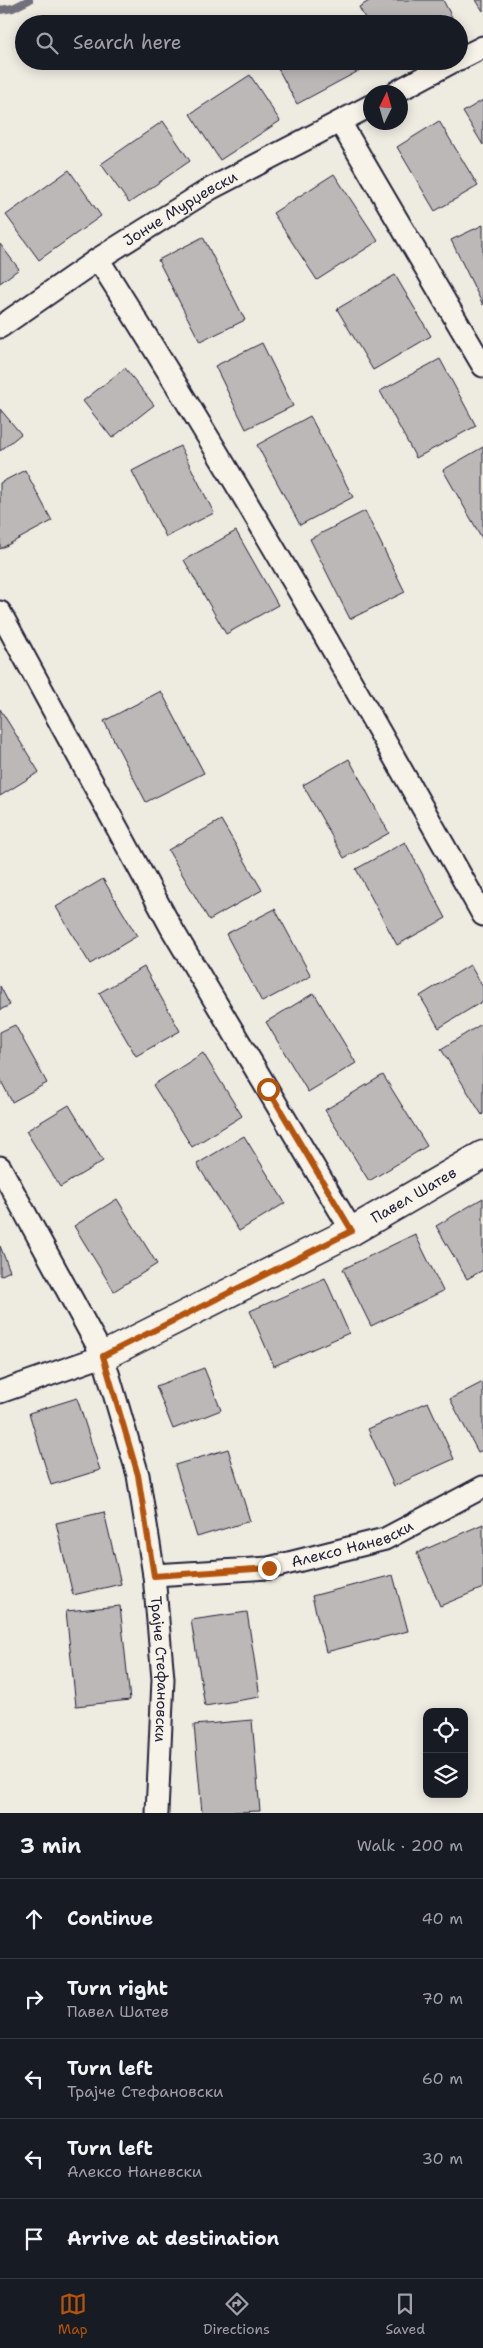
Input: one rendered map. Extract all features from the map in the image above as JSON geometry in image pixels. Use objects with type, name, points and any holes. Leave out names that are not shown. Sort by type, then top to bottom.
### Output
[{"type":"street","points":[[468,54],[483,46]]},
{"type":"street","points":[[408,86],[437,70]]},
{"type":"street","name":"Јонче Мурџевски","points":[[0,327],[98,259],[210,189],[363,110]]},
{"type":"street","points":[[340,122],[483,366]]},
{"type":"street","points":[[98,259],[264,530],[483,916]]},
{"type":"street","points":[[0,612],[172,928],[352,1231]]},
{"type":"street","name":"Павел Шатев","points":[[103,1356],[352,1231],[483,1155]]},
{"type":"street","name":"Трајче Стефановски","points":[[0,1167],[103,1356],[138,1475],[154,1576],[163,1679],[157,1813]]},
{"type":"street","points":[[0,1392],[103,1356]]},
{"type":"street","name":"Алексо Наневски","points":[[154,1576],[269,1568],[385,1539],[483,1487]]},
{"type":"building","points":[[371,0],[443,0],[451,15],[363,15],[359,7]]},
{"type":"building","points":[[476,0],[483,0],[483,11]]},
{"type":"building","points":[[279,70],[361,70],[297,104]]},
{"type":"building","points":[[250,75],[280,121],[220,160],[190,114]]},
{"type":"building","points":[[483,100],[483,145],[463,112]]},
{"type":"building","points":[[163,121],[190,161],[129,203],[101,164]]},
{"type":"building","points":[[439,121],[478,186],[435,211],[397,147]]},
{"type":"building","points":[[69,170],[101,216],[39,260],[6,215]]},
{"type":"building","points":[[334,174],[378,241],[317,280],[273,213]]},
{"type":"building","points":[[483,225],[483,305],[451,240]]},
{"type":"building","points":[[203,237],[245,320],[200,342],[158,260]]},
{"type":"building","points":[[0,244],[19,269],[0,283]]},
{"type":"building","points":[[395,275],[431,336],[373,370],[337,309]]},
{"type":"building","points":[[262,343],[293,406],[246,429],[215,366]]},
{"type":"building","points":[[440,359],[476,426],[416,458],[380,391]]},
{"type":"building","points":[[125,368],[154,405],[112,438],[83,401]]},
{"type":"building","points":[[0,409],[21,434],[0,451]]},
{"type":"building","points":[[310,416],[353,497],[300,525],[257,445]]},
{"type":"building","points":[[180,446],[214,513],[166,537],[132,471]]},
{"type":"building","points":[[483,447],[483,540],[443,470]]},
{"type":"building","points":[[25,470],[52,521],[0,549],[0,483]]},
{"type":"building","points":[[365,511],[405,592],[350,619],[310,539]]},
{"type":"building","points":[[236,531],[278,605],[226,634],[184,560]]},
{"type":"building","points":[[161,691],[204,773],[146,802],[104,721]]},
{"type":"building","points":[[0,709],[39,772],[0,796]]},
{"type":"building","points":[[349,759],[389,833],[344,858],[303,785]]},
{"type":"building","points":[[221,820],[262,890],[209,920],[168,850]]},
{"type":"building","points":[[405,842],[446,918],[397,945],[356,869]]},
{"type":"building","points":[[103,879],[137,936],[90,964],[56,907]]},
{"type":"building","points":[[275,909],[311,976],[262,1002],[226,934]]},
{"type":"building","points":[[470,965],[483,987],[483,1001],[439,1028],[420,996]]},
{"type":"building","points":[[144,967],[180,1031],[136,1056],[99,993]]},
{"type":"building","points":[[0,986],[10,1005],[0,1010]]},
{"type":"building","points":[[314,993],[356,1063],[308,1092],[266,1022]]},
{"type":"building","points":[[483,1023],[483,1114],[482,1115],[441,1049]]},
{"type":"building","points":[[15,1025],[47,1083],[12,1102],[0,1079],[0,1032]]},
{"type":"building","points":[[203,1053],[242,1116],[192,1147],[153,1085]]},
{"type":"building","points":[[383,1075],[427,1146],[369,1181],[325,1110]]},
{"type":"building","points":[[69,1105],[103,1161],[60,1187],[26,1131]]},
{"type":"building","points":[[244,1136],[285,1203],[239,1231],[197,1164]]},
{"type":"building","points":[[483,1198],[483,1270],[467,1279],[436,1226]]},
{"type":"building","points":[[117,1199],[157,1264],[114,1291],[74,1226]]},
{"type":"building","points":[[415,1234],[443,1291],[371,1326],[343,1269]]},
{"type":"building","points":[[0,1246],[10,1271],[0,1276]]},
{"type":"building","points":[[325,1278],[349,1333],[274,1366],[250,1311]]},
{"type":"building","points":[[204,1368],[221,1410],[173,1429],[156,1386]]},
{"type":"building","points":[[483,1382],[483,1450],[478,1452],[450,1399]]},
{"type":"building","points":[[77,1398],[100,1470],[51,1485],[29,1413]]},
{"type":"building","points":[[428,1402],[454,1459],[394,1486],[368,1429]]},
{"type":"building","points":[[228,1449],[250,1521],[197,1537],[175,1465]]},
{"type":"building","points":[[104,1512],[121,1584],[73,1595],[56,1523]]},
{"type":"building","points":[[483,1524],[483,1588],[440,1606],[417,1553]]},
{"type":"building","points":[[393,1575],[408,1631],[326,1652],[312,1596]]},
{"type":"building","points":[[120,1606],[130,1700],[76,1706],[66,1611]]},
{"type":"building","points":[[247,1612],[260,1697],[205,1706],[191,1620]]},
{"type":"building","points":[[252,1720],[260,1811],[202,1813],[194,1725]]},
{"type":"waterway","points":[[0,10],[13,8],[29,0]]},
{"type":"route","points":[[268,1089],[352,1231],[103,1356],[138,1475],[154,1576],[269,1568]]}]
